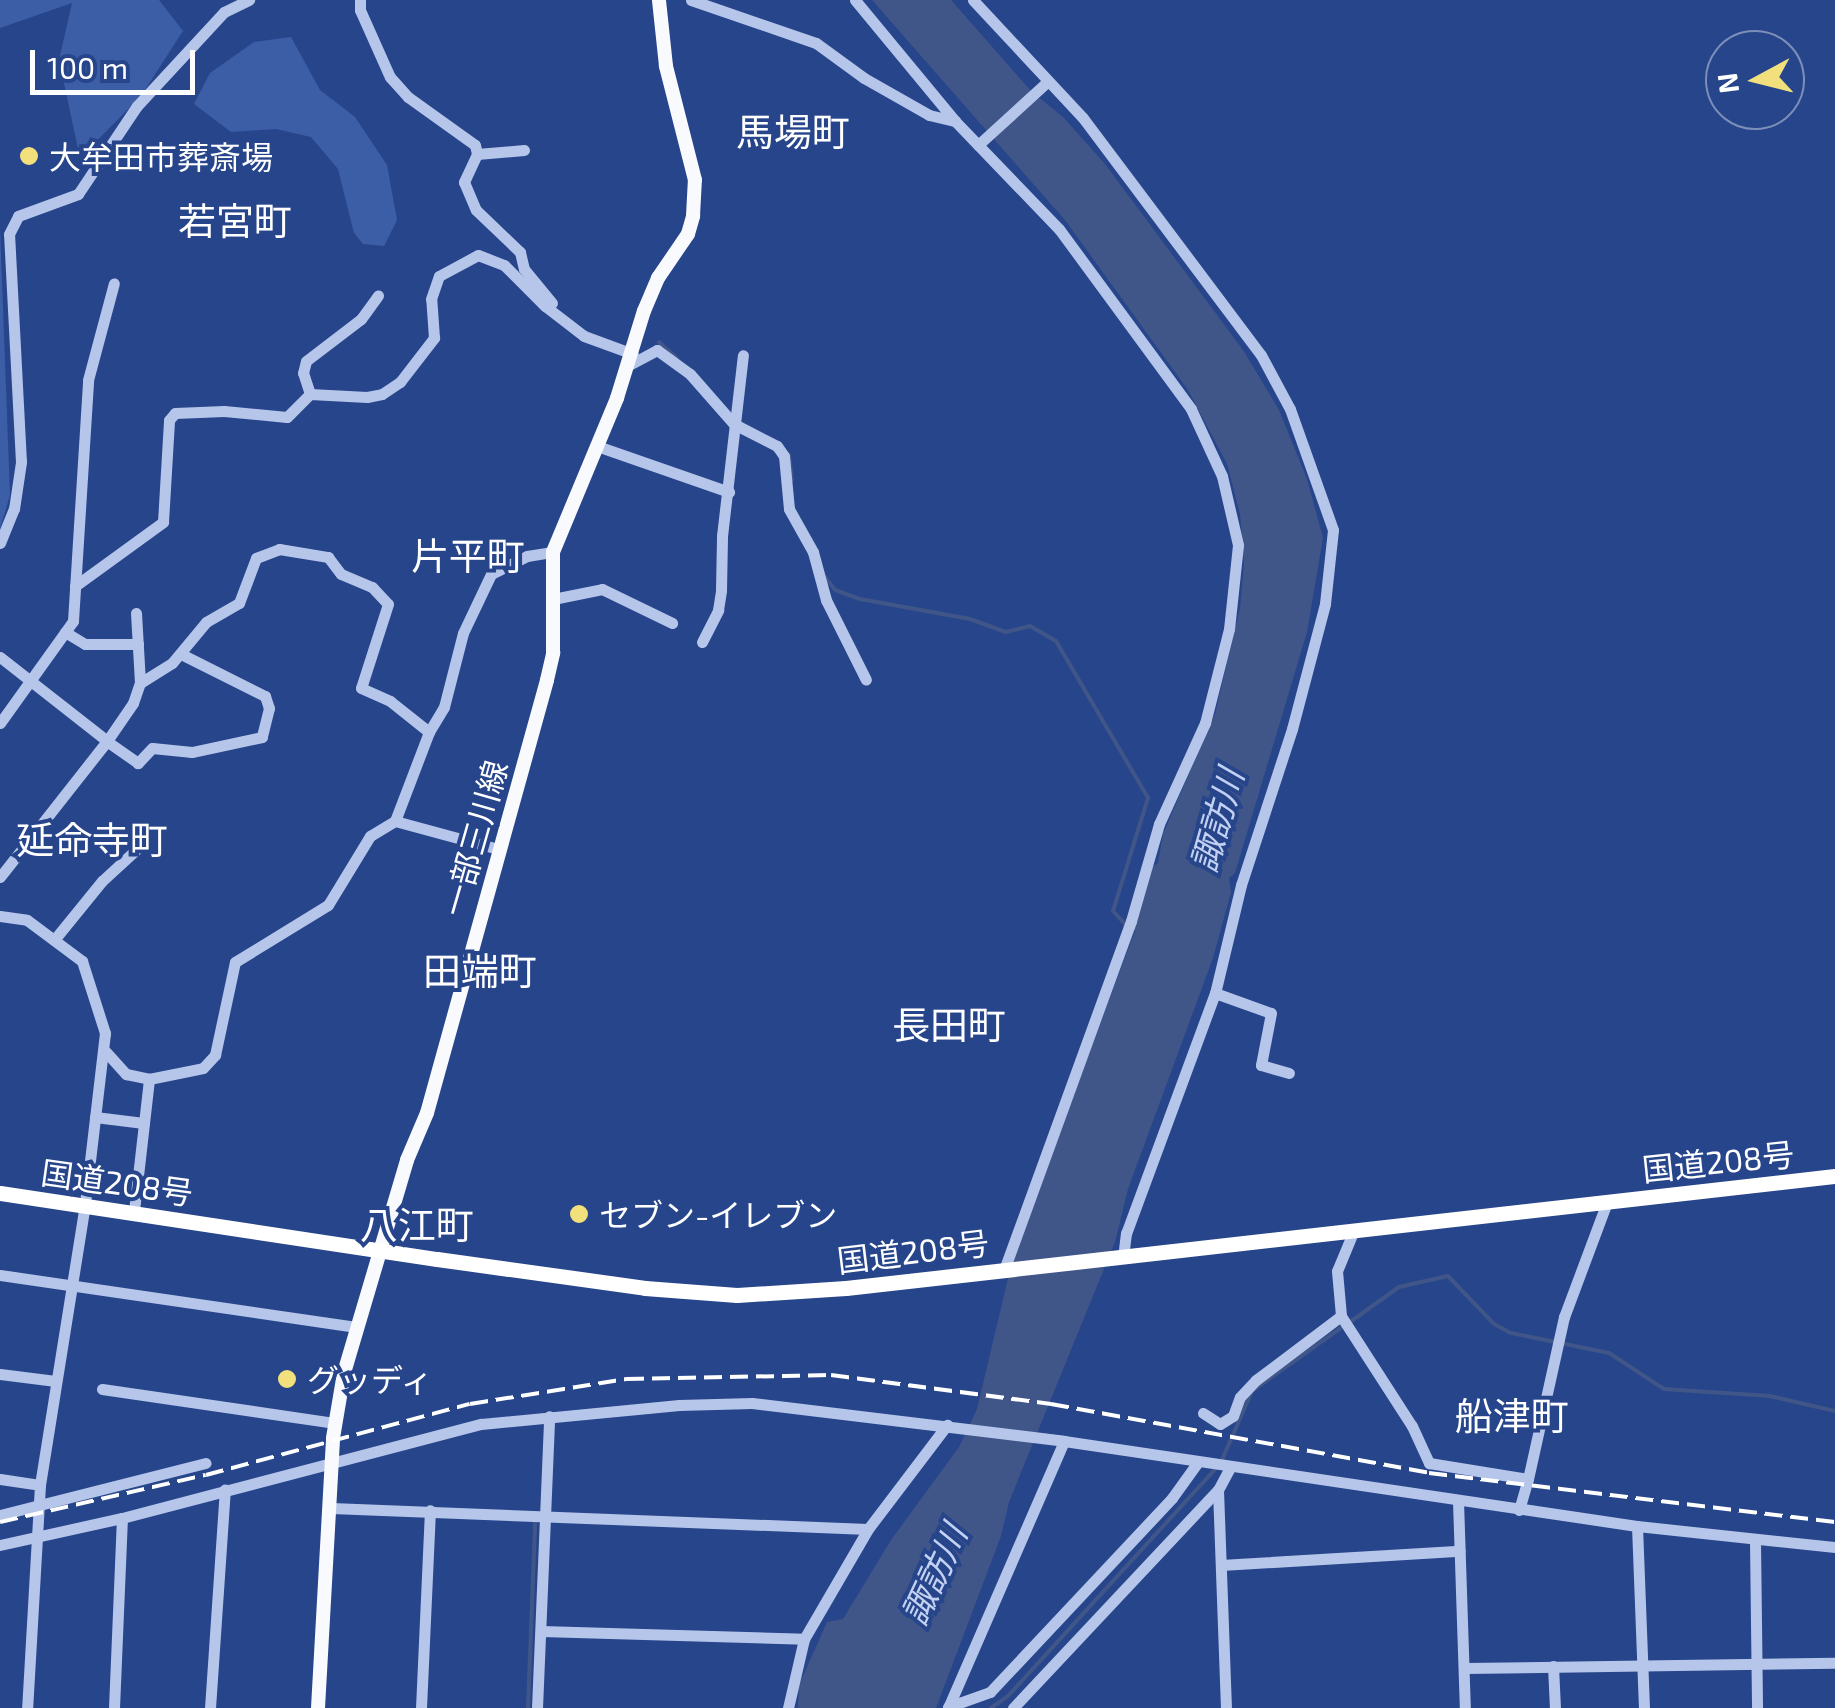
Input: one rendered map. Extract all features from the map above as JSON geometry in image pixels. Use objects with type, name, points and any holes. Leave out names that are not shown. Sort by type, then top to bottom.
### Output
[{"type":"highway","name":"国道208号","points":[[0,1193],[626,1285],[737,1295],[1835,1176]]},
{"type":"main road","name":"一部三川線","points":[[318,1708],[336,1423],[356,1327],[407,1160],[427,1113],[547,680],[553,653],[553,552],[631,359],[658,278],[688,234],[696,198],[666,66],[660,0]]},
{"type":"street","points":[[0,542],[14,509],[21,462],[9,234],[18,216],[78,194],[137,106],[224,12],[249,0]]},
{"type":"street","points":[[360,0],[360,10],[390,77],[408,98],[475,145],[477,154],[464,182],[466,194],[476,210],[520,252],[524,269],[570,320],[573,329]]},
{"type":"street","points":[[691,0],[816,43],[864,78],[928,115],[955,122]]},
{"type":"street","points":[[856,0],[955,122],[1059,229],[1191,409],[1222,476],[1238,546],[1229,629],[1205,723],[1159,824],[1131,920],[1009,1268]]},
{"type":"street","points":[[974,0],[1046,83],[1083,118],[1261,355],[1290,408],[1334,530],[1325,604],[1292,729],[1241,885],[1214,993],[1116,1256]]},
{"type":"street","points":[[978,145],[1046,83]]},
{"type":"street","points":[[477,154],[524,150]]},
{"type":"street","points":[[75,586],[163,522],[169,420],[175,413],[224,411],[287,417],[310,394],[382,394],[400,382],[434,338],[432,299],[439,276],[478,255],[504,265],[573,329],[631,359],[657,350],[690,374],[734,424],[777,446],[784,456],[790,509],[805,533],[826,600],[866,680]]},
{"type":"street","points":[[0,723],[73,622],[88,380],[114,284]]},
{"type":"street","points":[[310,394],[303,373],[306,361],[361,320],[378,296]]},
{"type":"street","points":[[702,642],[718,610],[743,355]]},
{"type":"street","points":[[597,446],[729,492]]},
{"type":"street","points":[[140,683],[182,654],[206,622],[239,603],[256,558],[279,549],[328,557],[341,574],[372,588],[388,604],[361,688],[390,701],[429,732]]},
{"type":"street","points":[[106,1052],[126,1074],[149,1079],[203,1068],[215,1055],[236,962],[328,905],[364,843],[395,821],[429,732],[444,707],[463,633],[491,574],[527,556],[553,552]]},
{"type":"street","points":[[553,598],[602,589],[672,623]]},
{"type":"street","points":[[0,877],[133,703],[140,683],[136,613]]},
{"type":"street","points":[[65,632],[85,644],[138,644]]},
{"type":"street","points":[[0,657],[138,763],[152,748],[192,752],[262,737],[269,708],[265,696],[182,654]]},
{"type":"street","points":[[395,821],[498,849]]},
{"type":"street","points":[[54,940],[102,880],[138,847]]},
{"type":"street","points":[[0,916],[27,920],[82,961],[105,1033],[106,1052],[40,1485],[27,1708]]},
{"type":"street","points":[[1214,993],[1271,1014],[1262,1066],[1289,1073]]},
{"type":"street","points":[[134,1211],[149,1079]]},
{"type":"street","points":[[95,1117],[144,1123]]},
{"type":"street","points":[[1519,1510],[1564,1316],[1607,1202]]},
{"type":"street","points":[[1354,1230],[1337,1271],[1340,1316],[1412,1426],[1429,1463],[1528,1479]]},
{"type":"street","points":[[0,1275],[356,1327]]},
{"type":"street","points":[[1204,1414],[1220,1424],[1234,1416],[1240,1397],[1256,1380],[1340,1316]]},
{"type":"street","points":[[0,1374],[56,1382]]},
{"type":"street","points":[[102,1389],[336,1423]]},
{"type":"street","points":[[0,1546],[481,1424],[752,1403],[1064,1441],[1637,1526],[1835,1547]]},
{"type":"street","points":[[538,1708],[549,1416]]},
{"type":"street","points":[[788,1708],[792,1676],[804,1640],[868,1529],[947,1425]]},
{"type":"street","points":[[948,1708],[1064,1441]]},
{"type":"street","points":[[948,1708],[990,1692],[1172,1498],[1198,1462]]},
{"type":"street","points":[[0,1515],[206,1463]]},
{"type":"street","points":[[1013,1708],[1218,1490],[1230,1467]]},
{"type":"street","points":[[0,1479],[40,1485]]},
{"type":"street","points":[[210,1708],[226,1490]]},
{"type":"street","points":[[1218,1490],[1226,1708]]},
{"type":"street","points":[[1458,1501],[1465,1708]]},
{"type":"street","points":[[331,1508],[868,1529]]},
{"type":"street","points":[[421,1708],[430,1510]]},
{"type":"street","points":[[114,1708],[122,1518]]},
{"type":"street","points":[[1637,1526],[1644,1708]]},
{"type":"street","points":[[1755,1541],[1757,1708]]},
{"type":"street","points":[[1222,1564],[1460,1551]]},
{"type":"street","points":[[541,1631],[804,1640]]},
{"type":"street","points":[[1464,1668],[1835,1662]]},
{"type":"street","points":[[1553,1666],[1555,1708]]},
{"type":"shaded area","points":[[0,0],[159,0],[183,31],[141,96],[80,158],[59,60],[72,3],[0,28]]},
{"type":"shaded area","points":[[291,37],[320,90],[355,117],[387,165],[397,220],[384,246],[363,244],[354,233],[338,169],[311,137],[276,129],[231,132],[194,104],[210,73],[254,42]]},
{"type":"shaded area","points":[[0,228],[10,495],[0,529]]},
{"type":"water","name":"諏訪川","points":[[872,0],[951,0],[1031,91],[1063,117],[1105,164],[1243,350],[1279,410],[1307,479],[1323,538],[1307,632],[1235,873],[1229,878],[1231,892],[1213,958],[1128,1189],[1115,1242],[1009,1502],[1001,1536],[936,1708],[798,1708],[799,1685],[827,1622],[843,1619],[891,1540],[959,1447],[977,1409],[1014,1253],[1135,931],[1149,869],[1158,863],[1163,834],[1215,714],[1240,608],[1244,564],[1240,514],[1227,464],[1188,390],[1065,220]]},
{"type":"waterway","points":[[659,342],[677,358]]},
{"type":"waterway","points":[[789,455],[792,480]]},
{"type":"waterway","points":[[825,577],[835,590],[860,599],[970,619],[1006,632],[1030,626],[1056,641],[1148,798],[1113,911],[1128,927]]},
{"type":"waterway","points":[[1350,1322],[1399,1287],[1448,1276],[1494,1324],[1511,1333],[1609,1353],[1664,1389],[1770,1396],[1835,1411]]},
{"type":"waterway","points":[[1222,1460],[1252,1391],[1342,1327]]},
{"type":"waterway","points":[[991,1708],[1008,1696],[1216,1468]]},
{"type":"waterway","points":[[528,1708],[535,1522]]},
{"type":"railway","points":[[0,1522],[206,1475],[470,1404],[626,1379],[831,1375],[1051,1404],[1429,1473],[1835,1522]]},
{"type":"place","name":"大牟田市葬斎場","points":[[29,156]]},
{"type":"place","name":"セブン-イレブン","points":[[579,1214]]},
{"type":"place","name":"グッディ","points":[[287,1379]]},
{"type":"district","name":"馬場町","points":[[793,132]]},
{"type":"district","name":"若宮町","points":[[235,221]]},
{"type":"district","name":"片平町","points":[[468,556]]},
{"type":"district","name":"延命寺町","points":[[92,840]]},
{"type":"district","name":"田端町","points":[[480,971]]},
{"type":"district","name":"長田町","points":[[949,1025]]},
{"type":"district","name":"八江町","points":[[417,1225]]},
{"type":"district","name":"船津町","points":[[1512,1416]]}]
